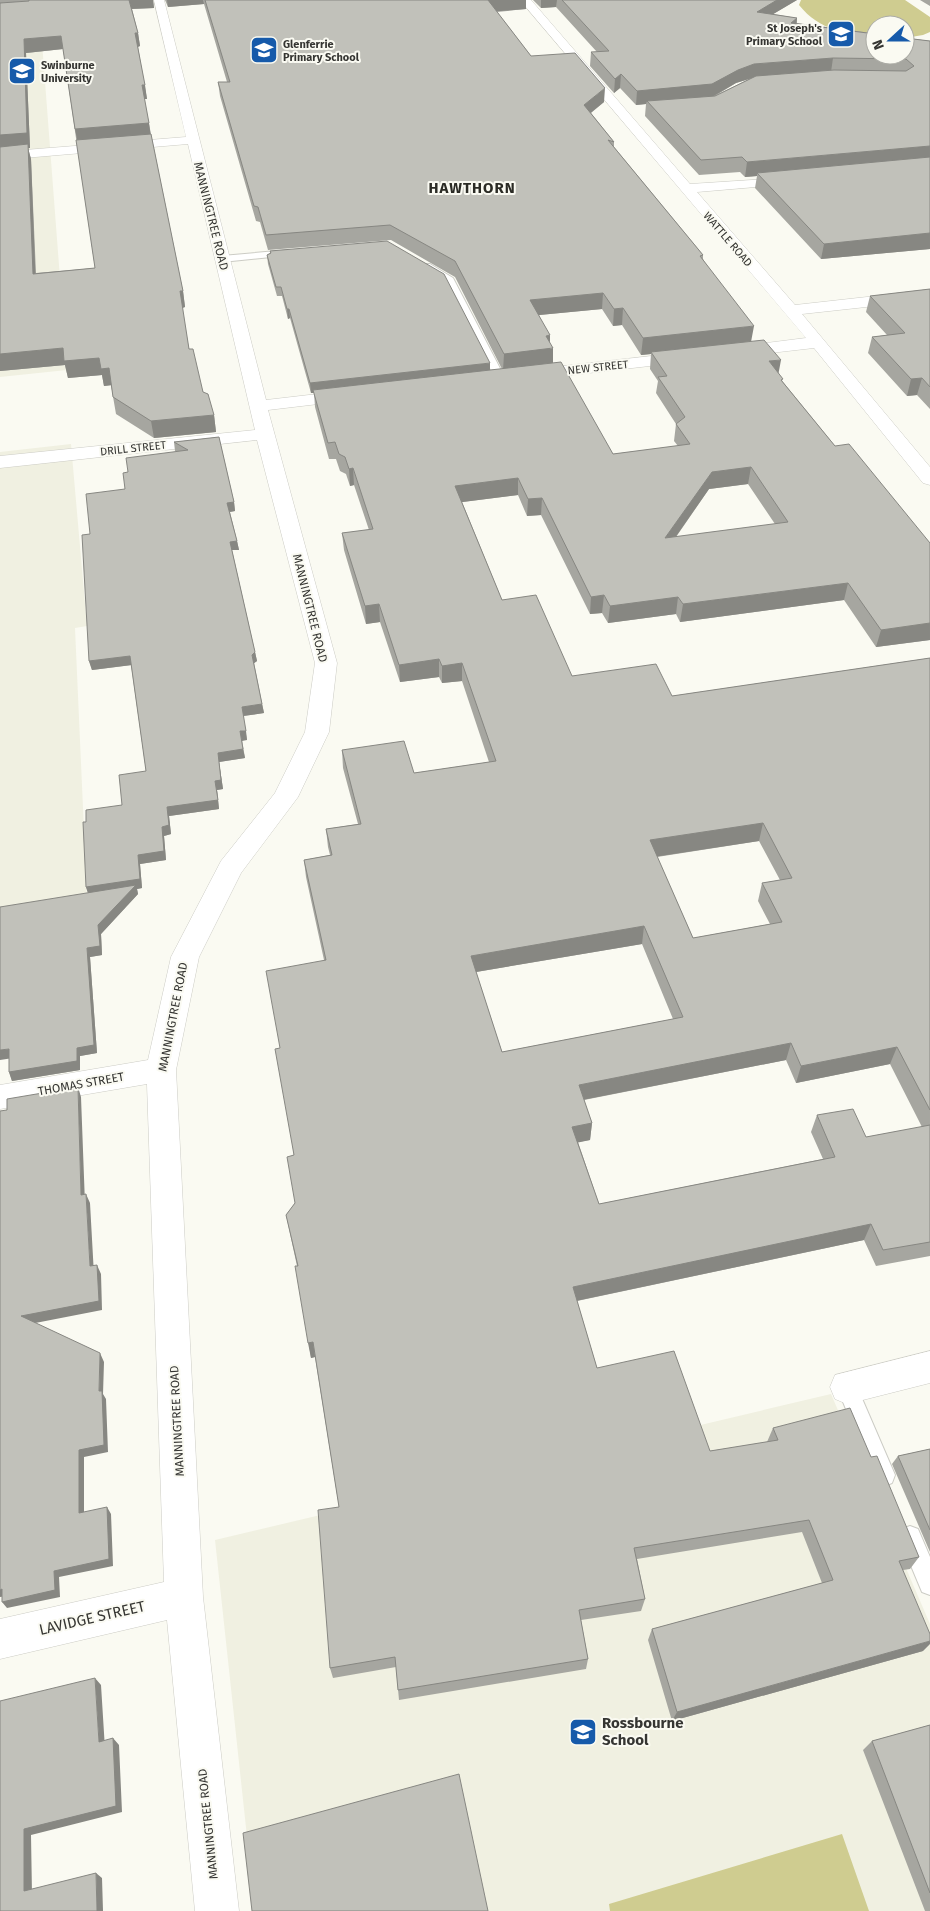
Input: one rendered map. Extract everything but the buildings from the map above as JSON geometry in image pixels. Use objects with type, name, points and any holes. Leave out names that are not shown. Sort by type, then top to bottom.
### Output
[{"type":"street","name":"MANNINGTREE ROAD","points":[[159,0],[265,434],[326,663],[317,732],[286,797],[230,868],[185,956],[161,1070],[184,1596],[217,1911]]},
{"type":"street","name":"WATTLE ROAD","points":[[525,0],[818,342],[930,479]]},
{"type":"street","points":[[619,112],[638,110]]},
{"type":"street","points":[[0,156],[192,140]]},
{"type":"street","points":[[685,189],[804,178]]},
{"type":"street","points":[[790,310],[930,295]]},
{"type":"street","name":"NEW STREET","points":[[480,380],[818,342]]},
{"type":"street","points":[[259,406],[364,394]]},
{"type":"street","name":"DRILL STREET","points":[[0,462],[265,434]]},
{"type":"street","name":"THOMAS STREET","points":[[0,1098],[161,1070]]},
{"type":"street","points":[[847,1387],[930,1367]]},
{"type":"street","name":"LAVIDGE STREET","points":[[0,1640],[184,1596]]},
{"type":"lane","points":[[222,259],[294,253]]},
{"type":"lane","points":[[420,262],[450,280],[500,378]]},
{"type":"lane","points":[[847,1387],[892,1494]]},
{"type":"lane","points":[[904,1521],[930,1584]]},
{"type":"shaded area","points":[[0,0],[41,29],[67,370],[0,377]]},
{"type":"shaded area","points":[[801,0],[905,0],[930,17],[930,32],[915,36],[915,15],[865,15],[865,38],[824,25],[807,14],[799,5]]},
{"type":"shaded area","points":[[71,444],[87,626],[75,628],[87,898],[0,911],[0,452]]},
{"type":"shaded area","name":"Rossbourne School","points":[[831,1394],[930,1624],[930,1911],[255,1911],[215,1540]]},
{"type":"shaded area","points":[[842,1834],[869,1911],[610,1911],[609,1904]]},
{"type":"place","name":"St Joseph's Primary School","points":[[841,34]]},
{"type":"place","name":"Glenferrie Primary School","points":[[264,50]]},
{"type":"place","name":"Swinburne University","points":[[22,71]]},
{"type":"place","name":"Rossbourne School","points":[[583,1732]]},
{"type":"district","name":"HAWTHORN","points":[[472,188]]}]
